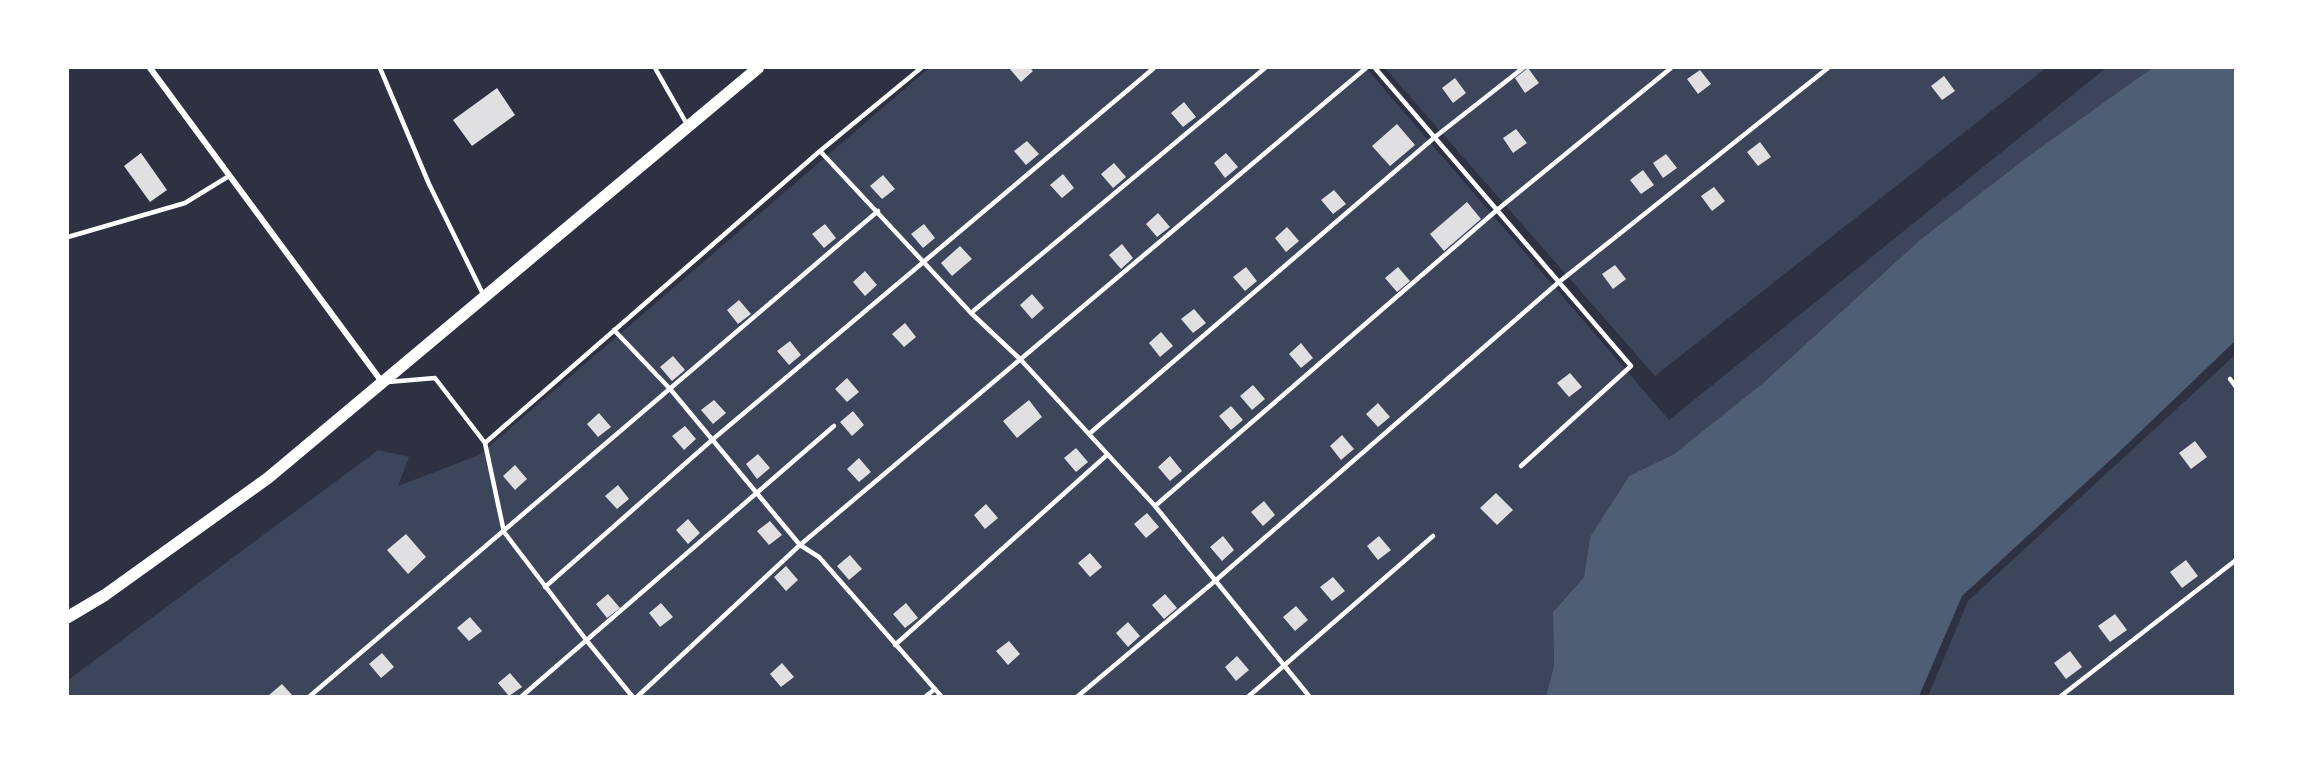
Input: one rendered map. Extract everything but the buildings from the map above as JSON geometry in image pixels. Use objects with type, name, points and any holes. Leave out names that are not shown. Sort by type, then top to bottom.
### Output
[{"type":"main road","points":[[68,617],[105,595],[268,478],[758,68]]},
{"type":"street","points":[[150,68],[382,382]]},
{"type":"lane","points":[[380,68],[429,184],[484,297]]},
{"type":"lane","points":[[655,68],[688,126]]},
{"type":"lane","points":[[485,443],[820,152],[921,68]]},
{"type":"lane","points":[[544,587],[712,440],[1154,68]]},
{"type":"lane","points":[[971,313],[1265,68]]},
{"type":"lane","points":[[638,696],[800,544],[1366,68]]},
{"type":"lane","points":[[1376,68],[1631,366],[1521,466]]},
{"type":"lane","points":[[1089,434],[1436,137],[1523,68]]},
{"type":"lane","points":[[1155,506],[1497,210],[1671,68]]},
{"type":"lane","points":[[1078,696],[1215,581],[1559,282],[1828,68]]},
{"type":"lane","points":[[820,152],[878,211],[971,313],[1021,360],[1155,506],[1310,696]]},
{"type":"lane","points":[[68,237],[185,203],[229,176]]},
{"type":"lane","points":[[310,696],[878,211]]},
{"type":"lane","points":[[614,330],[671,390],[800,544],[819,557],[941,696]]},
{"type":"lane","points":[[382,382],[435,378],[485,443],[504,532],[544,587],[632,696]]},
{"type":"lane","points":[[2230,379],[2235,387]]},
{"type":"lane","points":[[522,696],[834,426]]},
{"type":"lane","points":[[895,645],[1107,455]]},
{"type":"lane","points":[[1249,696],[1433,536]]},
{"type":"lane","points":[[2061,696],[2235,560]]},
{"type":"lane","points":[[927,696],[935,689]]},
{"type":"shaded area","points":[[929,68],[1366,68],[1669,420],[2106,68],[2152,68],[2030,155],[1921,239],[1763,383],[1674,454],[1629,476],[1590,537],[1584,577],[1553,612],[1554,666],[1546,696],[68,696],[68,680],[378,450],[409,457],[398,486],[479,455]]},
{"type":"shaded area","points":[[1385,68],[2046,68],[1655,376]]},
{"type":"shaded area","points":[[2152,68],[2235,68],[2235,341],[2117,454],[1962,596],[1919,696],[1546,696],[1554,666],[1553,612],[1584,577],[1590,537],[1629,476],[1674,454],[1763,383],[1921,239],[2030,155]]},
{"type":"shaded area","points":[[2235,355],[2235,696],[1928,696],[1968,601]]}]
